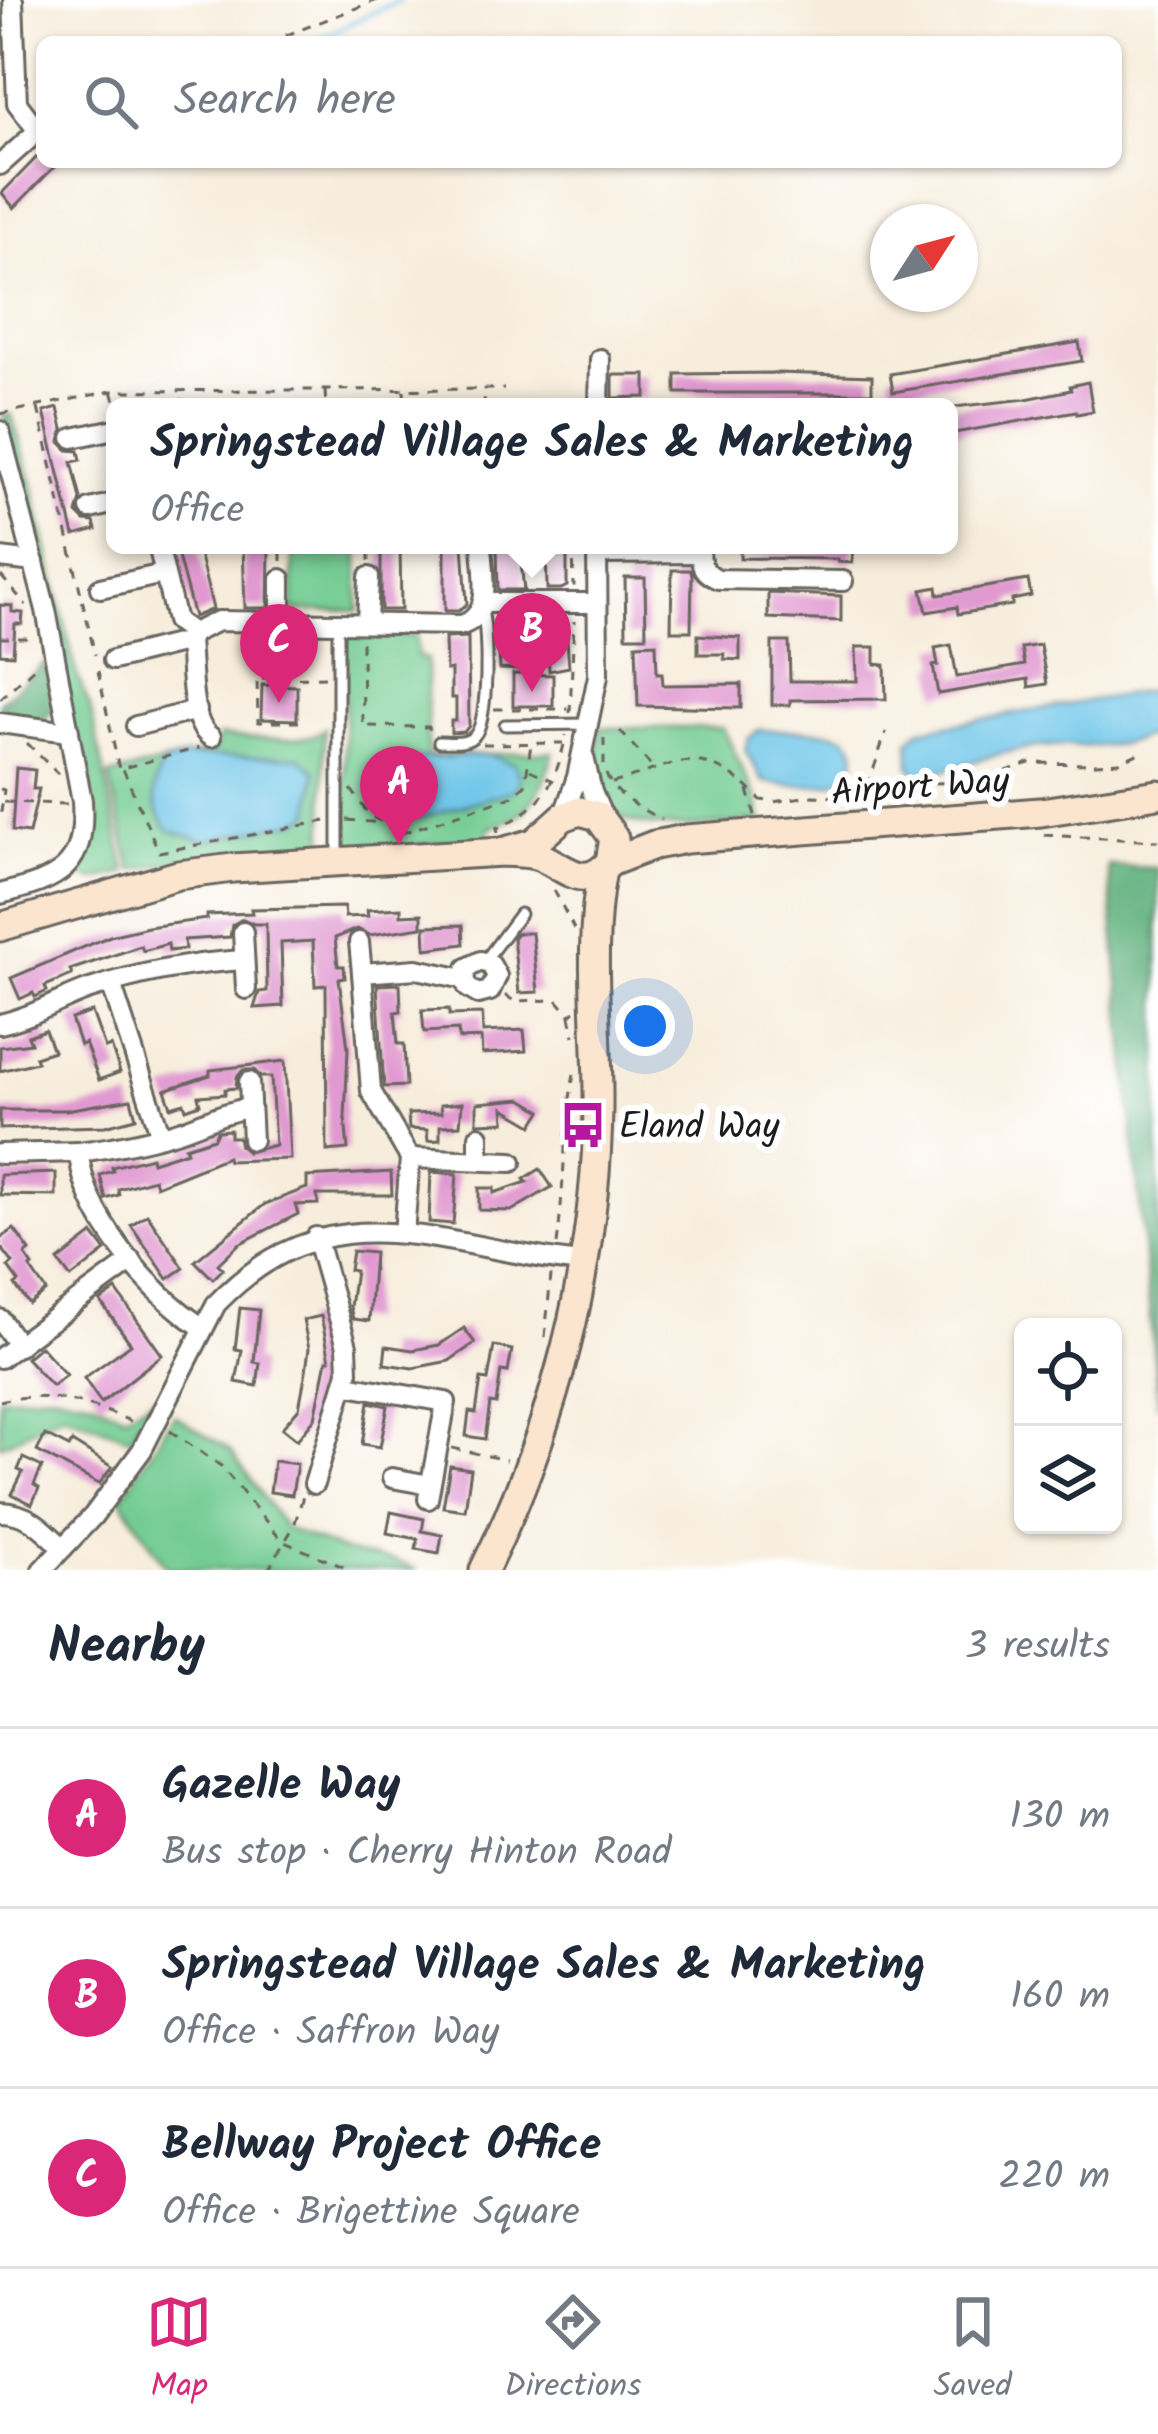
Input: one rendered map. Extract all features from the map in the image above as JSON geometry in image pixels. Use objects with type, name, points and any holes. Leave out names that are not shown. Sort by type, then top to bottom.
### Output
[{"type":"street","points":[[13,0],[17,103],[36,124]]},
{"type":"street","points":[[0,165],[36,133]]},
{"type":"street","points":[[599,398],[600,359]]},
{"type":"street","points":[[0,431],[46,610],[84,829],[77,857],[51,876],[0,894]]},
{"type":"street","points":[[73,438],[106,431]]},
{"type":"street","points":[[90,509],[106,505]]},
{"type":"street","points":[[160,554],[176,621],[191,637],[197,710],[208,737]]},
{"type":"street","points":[[113,660],[191,637],[218,621],[462,625],[473,621],[483,607],[482,554]]},
{"type":"street","points":[[484,1570],[530,1465],[566,1346],[571,1262],[598,1113],[584,942],[560,870],[548,849],[549,835],[561,818],[574,748],[597,727],[597,554]]},
{"type":"street","points":[[700,554],[701,566],[718,579],[843,581]]},
{"type":"street","points":[[0,558],[34,562]]},
{"type":"street","points":[[100,588],[163,574]]},
{"type":"street","points":[[368,623],[369,577]]},
{"type":"street","points":[[280,622],[281,579]]},
{"type":"street","points":[[483,607],[598,603]]},
{"type":"street","points":[[136,726],[197,710]]},
{"type":"street","points":[[9,724],[69,732]]},
{"type":"street","points":[[574,748],[614,846],[584,942]]},
{"type":"street","name":"Airport Way","points":[[606,866],[654,845],[686,839],[1041,812],[1158,794]]},
{"type":"street","points":[[0,927],[178,875],[534,843],[561,818],[590,812],[608,826]]},
{"type":"street","name":"Airport Way","points":[[608,826],[638,837],[686,839]]},
{"type":"street","points":[[501,844],[536,855],[579,878],[606,866]]},
{"type":"street","points":[[243,932],[246,989]]},
{"type":"street","points":[[359,942],[371,1091],[410,1158],[404,1233]]},
{"type":"street","points":[[0,1024],[34,1016],[111,983],[198,963],[244,960]]},
{"type":"street","points":[[484,962],[495,970],[494,987],[478,994],[464,979],[471,964],[484,962]]},
{"type":"street","points":[[362,973],[417,969],[464,979]]},
{"type":"street","points":[[111,983],[161,1136]]},
{"type":"street","points":[[249,1082],[252,1140]]},
{"type":"street","points":[[0,1154],[79,1152],[161,1136],[223,1112],[250,1108]]},
{"type":"street","points":[[479,1136],[479,1160]]},
{"type":"street","points":[[79,1152],[86,1192],[132,1261],[154,1289],[202,1327]]},
{"type":"street","points":[[410,1158],[512,1162]]},
{"type":"street","points":[[42,1570],[93,1516],[156,1427],[216,1304],[253,1271],[316,1238],[357,1231],[404,1233],[571,1262]]},
{"type":"street","points":[[314,1484],[347,1385],[347,1346],[316,1238]]},
{"type":"street","points":[[0,1358],[132,1261]]},
{"type":"street","points":[[0,1319],[20,1346]]},
{"type":"street","points":[[347,1385],[448,1392],[429,1492],[392,1478]]},
{"type":"street","points":[[0,1512],[17,1513],[41,1526],[63,1548]]},
{"type":"lane","points":[[439,742],[465,742],[484,721],[483,607]]},
{"type":"lane","points":[[338,635],[338,863]]},
{"type":"lane","points":[[506,725],[597,727]]},
{"type":"lane","points":[[484,962],[520,914]]},
{"type":"path","points":[[284,36],[377,0]]},
{"type":"path","points":[[484,398],[486,388]]},
{"type":"path","points":[[0,414],[112,391],[504,388]]},
{"type":"path","points":[[325,389],[326,398]]},
{"type":"path","points":[[404,389],[404,398]]},
{"type":"path","points":[[183,390],[183,398]]},
{"type":"path","points":[[257,390],[257,398]]},
{"type":"path","points":[[112,391],[114,398]]},
{"type":"path","points":[[37,406],[119,769],[201,747],[208,737]]},
{"type":"path","points":[[501,844],[497,828],[531,810],[574,748],[568,723],[573,554]]},
{"type":"path","points":[[0,574],[33,612],[46,610]]},
{"type":"path","points":[[0,638],[24,640],[51,634]]},
{"type":"path","points":[[338,635],[362,635],[362,726],[429,727],[439,742]]},
{"type":"path","points":[[283,651],[284,678]]},
{"type":"path","points":[[0,699],[46,657],[55,656]]},
{"type":"path","points":[[299,722],[258,722],[257,678],[362,677]]},
{"type":"path","points":[[484,709],[570,709]]},
{"type":"path","points":[[4,802],[53,806],[81,792],[9,724]]},
{"type":"path","points":[[597,727],[604,768]]},
{"type":"path","points":[[620,730],[656,770]]},
{"type":"path","points":[[868,788],[886,732]]},
{"type":"path","points":[[465,742],[574,748]]},
{"type":"path","points":[[338,784],[350,784],[358,801],[404,836],[512,796],[525,785],[531,745]]},
{"type":"path","points":[[661,820],[609,784],[698,759],[720,765],[760,800],[773,802],[845,797],[868,788],[960,782],[1029,763],[1119,762],[1140,753]]},
{"type":"path","points":[[123,768],[158,852],[338,818],[382,823]]},
{"type":"path","points":[[530,770],[555,781]]},
{"type":"path","points":[[745,785],[752,798],[754,823]]},
{"type":"path","points":[[0,789],[4,790],[0,820]]},
{"type":"path","points":[[565,906],[584,942]]},
{"type":"path","points":[[494,987],[514,1001],[557,1000],[570,1015],[574,1036]]},
{"type":"path","points":[[570,1015],[584,1005]]},
{"type":"path","points":[[544,1347],[550,1278],[571,1262],[557,1245],[566,1114],[577,1058]]},
{"type":"path","points":[[0,1401],[51,1397],[92,1404],[156,1427],[221,1466],[282,1541],[351,1570]]},
{"type":"path","points":[[438,1445],[519,1464]]},
{"type":"path","points":[[268,1570],[294,1526],[307,1484],[314,1484]]},
{"type":"green space","points":[[11,414],[32,481],[76,673],[90,707],[126,873],[95,880],[69,873],[87,840],[88,801],[3,416]]},
{"type":"green space","points":[[293,554],[359,554],[359,611],[293,611]]},
{"type":"green space","points":[[345,634],[416,636],[418,657],[427,659],[428,756],[553,752],[540,790],[525,809],[490,827],[486,840],[344,850]]},
{"type":"green space","points":[[48,661],[56,706],[44,720],[0,716],[0,702]]},
{"type":"green space","points":[[600,728],[723,728],[756,797],[761,821],[678,827],[616,815],[604,804],[597,787]]},
{"type":"green space","points":[[324,729],[324,847],[241,852],[132,870],[109,776],[216,749],[219,736],[290,739]]},
{"type":"green space","points":[[1108,866],[1158,868],[1158,1406]]},
{"type":"green space","points":[[51,1393],[92,1400],[125,1415],[161,1398],[147,1426],[138,1422],[131,1438],[64,1413],[0,1445],[0,1397]]},
{"type":"green space","points":[[174,1415],[230,1450],[285,1528],[345,1552],[417,1570],[168,1570],[121,1499]]},
{"type":"water","points":[[1152,690],[1158,693],[1158,731],[1141,739],[1030,748],[920,775],[910,767],[909,740],[919,730]]},
{"type":"water","points":[[759,730],[837,733],[854,746],[854,766],[845,778],[831,783],[763,781],[745,750],[748,739]]},
{"type":"water","points":[[489,755],[515,764],[520,780],[512,791],[421,818],[390,818],[374,796],[371,769],[384,760]]},
{"type":"water","points":[[185,756],[299,757],[316,771],[311,812],[299,821],[204,841],[168,830],[154,799],[155,783],[161,765]]},
{"type":"building","points":[[36,158],[36,168],[53,168],[14,208],[2,193]]},
{"type":"building","points":[[1079,342],[1082,361],[893,392],[890,374]]},
{"type":"building","points":[[676,374],[872,376],[872,393],[676,393]]},
{"type":"building","points":[[613,375],[646,375],[646,397],[613,398]]},
{"type":"building","points":[[1088,382],[1093,411],[958,432],[958,407],[1026,399],[1071,390],[1070,386]]},
{"type":"building","points":[[58,408],[63,429],[60,442],[68,450],[79,451],[81,460],[72,462],[81,499],[77,513],[94,522],[96,530],[74,536],[44,412]]},
{"type":"building","points":[[177,554],[199,554],[213,609],[194,617]]},
{"type":"building","points":[[243,554],[269,554],[268,608],[245,608]]},
{"type":"building","points":[[381,554],[400,554],[401,610],[381,610]]},
{"type":"building","points":[[445,554],[464,554],[467,604],[459,611],[445,611]]},
{"type":"building","points":[[497,554],[520,554],[524,590],[498,590]]},
{"type":"building","points":[[546,554],[567,554],[567,586],[547,589]]},
{"type":"building","points":[[740,554],[852,554],[852,563],[740,558]]},
{"type":"building","points":[[672,570],[692,574],[691,631],[671,631]]},
{"type":"building","points":[[625,578],[645,578],[646,636],[626,636]]},
{"type":"building","points":[[1028,580],[1031,596],[1012,600],[1012,605],[958,614],[957,607],[927,612],[922,590],[937,587],[938,595]]},
{"type":"building","points":[[768,593],[841,596],[841,621],[768,618]]},
{"type":"building","points":[[0,605],[23,613],[22,624],[15,624],[13,655],[0,654]]},
{"type":"building","points":[[498,625],[566,626],[569,667],[549,671],[548,646],[521,646],[521,670],[500,669]]},
{"type":"building","points":[[698,635],[740,638],[740,660],[724,659],[724,654],[698,654]]},
{"type":"building","points":[[468,637],[469,726],[464,732],[451,733],[456,698],[451,698],[445,638]]},
{"type":"building","points":[[772,642],[789,642],[790,681],[857,681],[856,647],[875,647],[875,664],[885,665],[886,699],[790,700],[790,705],[772,705]]},
{"type":"building","points":[[656,643],[657,673],[662,673],[663,685],[741,684],[741,708],[638,706],[636,644]]},
{"type":"building","points":[[951,645],[957,677],[1024,665],[1021,648],[1040,645],[1047,684],[1029,687],[1028,679],[938,694],[935,648]]},
{"type":"building","points":[[513,674],[553,675],[553,706],[513,706]]},
{"type":"building","points":[[262,685],[297,686],[297,720],[261,719]]},
{"type":"building","points":[[16,768],[35,770],[33,789],[39,789],[29,833],[12,831]]},
{"type":"building","points":[[344,907],[345,917],[401,908],[401,915],[422,914],[422,927],[370,935],[357,929],[335,938],[338,966],[344,966],[345,978],[339,979],[348,1048],[348,1149],[327,1151],[326,985],[315,986],[313,941],[281,943],[283,1006],[254,1008],[259,992],[267,991],[266,924],[243,919],[232,925],[230,937],[184,940],[185,949],[169,951],[168,944],[143,951],[141,946],[70,970],[72,975],[45,986],[47,991],[35,997],[33,993],[20,999],[11,978],[110,936],[148,927],[207,919],[207,915],[252,913],[251,909]]},
{"type":"building","points":[[463,925],[464,944],[426,949],[425,926]]},
{"type":"building","points":[[517,933],[532,933],[538,992],[519,993],[513,938]]},
{"type":"building","points":[[400,984],[401,1011],[395,1012],[398,1044],[404,1044],[406,1086],[384,1087],[377,985]]},
{"type":"building","points":[[449,1009],[449,1015],[482,1014],[483,1032],[524,1030],[526,1051],[482,1054],[481,1038],[459,1039],[458,1030],[424,1032],[422,1010]]},
{"type":"building","points":[[92,1012],[120,1072],[99,1080],[71,1019]]},
{"type":"building","points":[[45,1030],[53,1051],[35,1057],[37,1062],[0,1071],[0,1047],[31,1043],[28,1036]]},
{"type":"building","points":[[285,1061],[290,1159],[228,1161],[227,1157],[156,1186],[154,1179],[118,1189],[119,1195],[106,1199],[100,1175],[113,1171],[112,1167],[187,1151],[185,1147],[214,1138],[217,1131],[230,1130],[230,1137],[238,1137],[247,1152],[275,1145],[271,1077],[243,1070],[236,1088],[225,1089],[225,1094],[198,1096],[200,1104],[186,1109],[184,1103],[171,1107],[165,1090],[210,1075],[210,1070]]},
{"type":"building","points":[[131,1099],[136,1118],[105,1126],[0,1129],[0,1110],[66,1110]]},
{"type":"building","points":[[522,1099],[542,1111],[533,1125],[504,1108],[505,1122],[477,1123],[477,1103]]},
{"type":"building","points":[[462,1103],[460,1125],[440,1126],[440,1140],[428,1141],[427,1130],[409,1129],[408,1114],[441,1113],[440,1105]]},
{"type":"building","points":[[540,1169],[552,1187],[511,1211],[479,1210],[479,1188],[494,1188],[494,1193],[527,1182],[524,1179]]},
{"type":"building","points":[[391,1172],[392,1195],[317,1195],[318,1204],[295,1205],[298,1214],[239,1244],[218,1264],[223,1269],[213,1279],[195,1261],[265,1204],[307,1188],[307,1177]]},
{"type":"building","points":[[431,1172],[457,1174],[453,1224],[429,1222]]},
{"type":"building","points":[[56,1173],[56,1196],[0,1195],[0,1175]]},
{"type":"building","points":[[147,1214],[184,1268],[168,1279],[131,1225]]},
{"type":"building","points":[[14,1229],[30,1251],[25,1255],[30,1268],[46,1291],[29,1304],[15,1285],[19,1282],[8,1267],[13,1263],[0,1246],[0,1239]]},
{"type":"building","points":[[93,1234],[106,1251],[71,1278],[58,1261]]},
{"type":"building","points":[[352,1251],[374,1253],[369,1321],[353,1319],[350,1307],[355,1271],[349,1270]]},
{"type":"building","points":[[116,1290],[162,1355],[101,1403],[84,1378],[131,1344],[100,1301]]},
{"type":"building","points":[[240,1308],[259,1310],[254,1362],[260,1363],[257,1386],[236,1382],[242,1350],[235,1349]]},
{"type":"building","points":[[321,1316],[330,1360],[315,1418],[297,1440],[282,1428],[299,1408],[309,1348],[303,1320]]},
{"type":"building","points":[[464,1328],[475,1343],[449,1361],[413,1368],[384,1364],[386,1346],[413,1350],[439,1345]]},
{"type":"building","points":[[40,1346],[66,1375],[52,1386],[26,1358]]},
{"type":"building","points":[[494,1346],[512,1350],[508,1372],[501,1371],[496,1404],[490,1403],[485,1439],[466,1436],[469,1412],[476,1413],[481,1379],[488,1380]]},
{"type":"building","points":[[369,1402],[388,1406],[380,1447],[362,1444]]},
{"type":"building","points":[[45,1435],[69,1447],[72,1442],[112,1467],[99,1484],[37,1451]]},
{"type":"building","points":[[23,1458],[42,1467],[32,1504],[12,1494],[23,1472],[18,1470]]},
{"type":"building","points":[[274,1461],[297,1464],[292,1495],[270,1492]]},
{"type":"building","points":[[450,1466],[471,1469],[465,1510],[443,1507]]},
{"type":"building","points":[[391,1512],[424,1519],[422,1531],[442,1535],[439,1553],[416,1549],[418,1539],[387,1533]]},
{"type":"waterway","points":[[324,36],[400,0]]},
{"type":"place","name":"Springstead Village Sales & Marketing","points":[[532,692]]},
{"type":"place","name":"Bellway Project Office","points":[[279,703]]},
{"type":"place","name":"Gazelle Way","points":[[399,845]]},
{"type":"place","name":"Eland Way","points":[[583,1125]]}]
